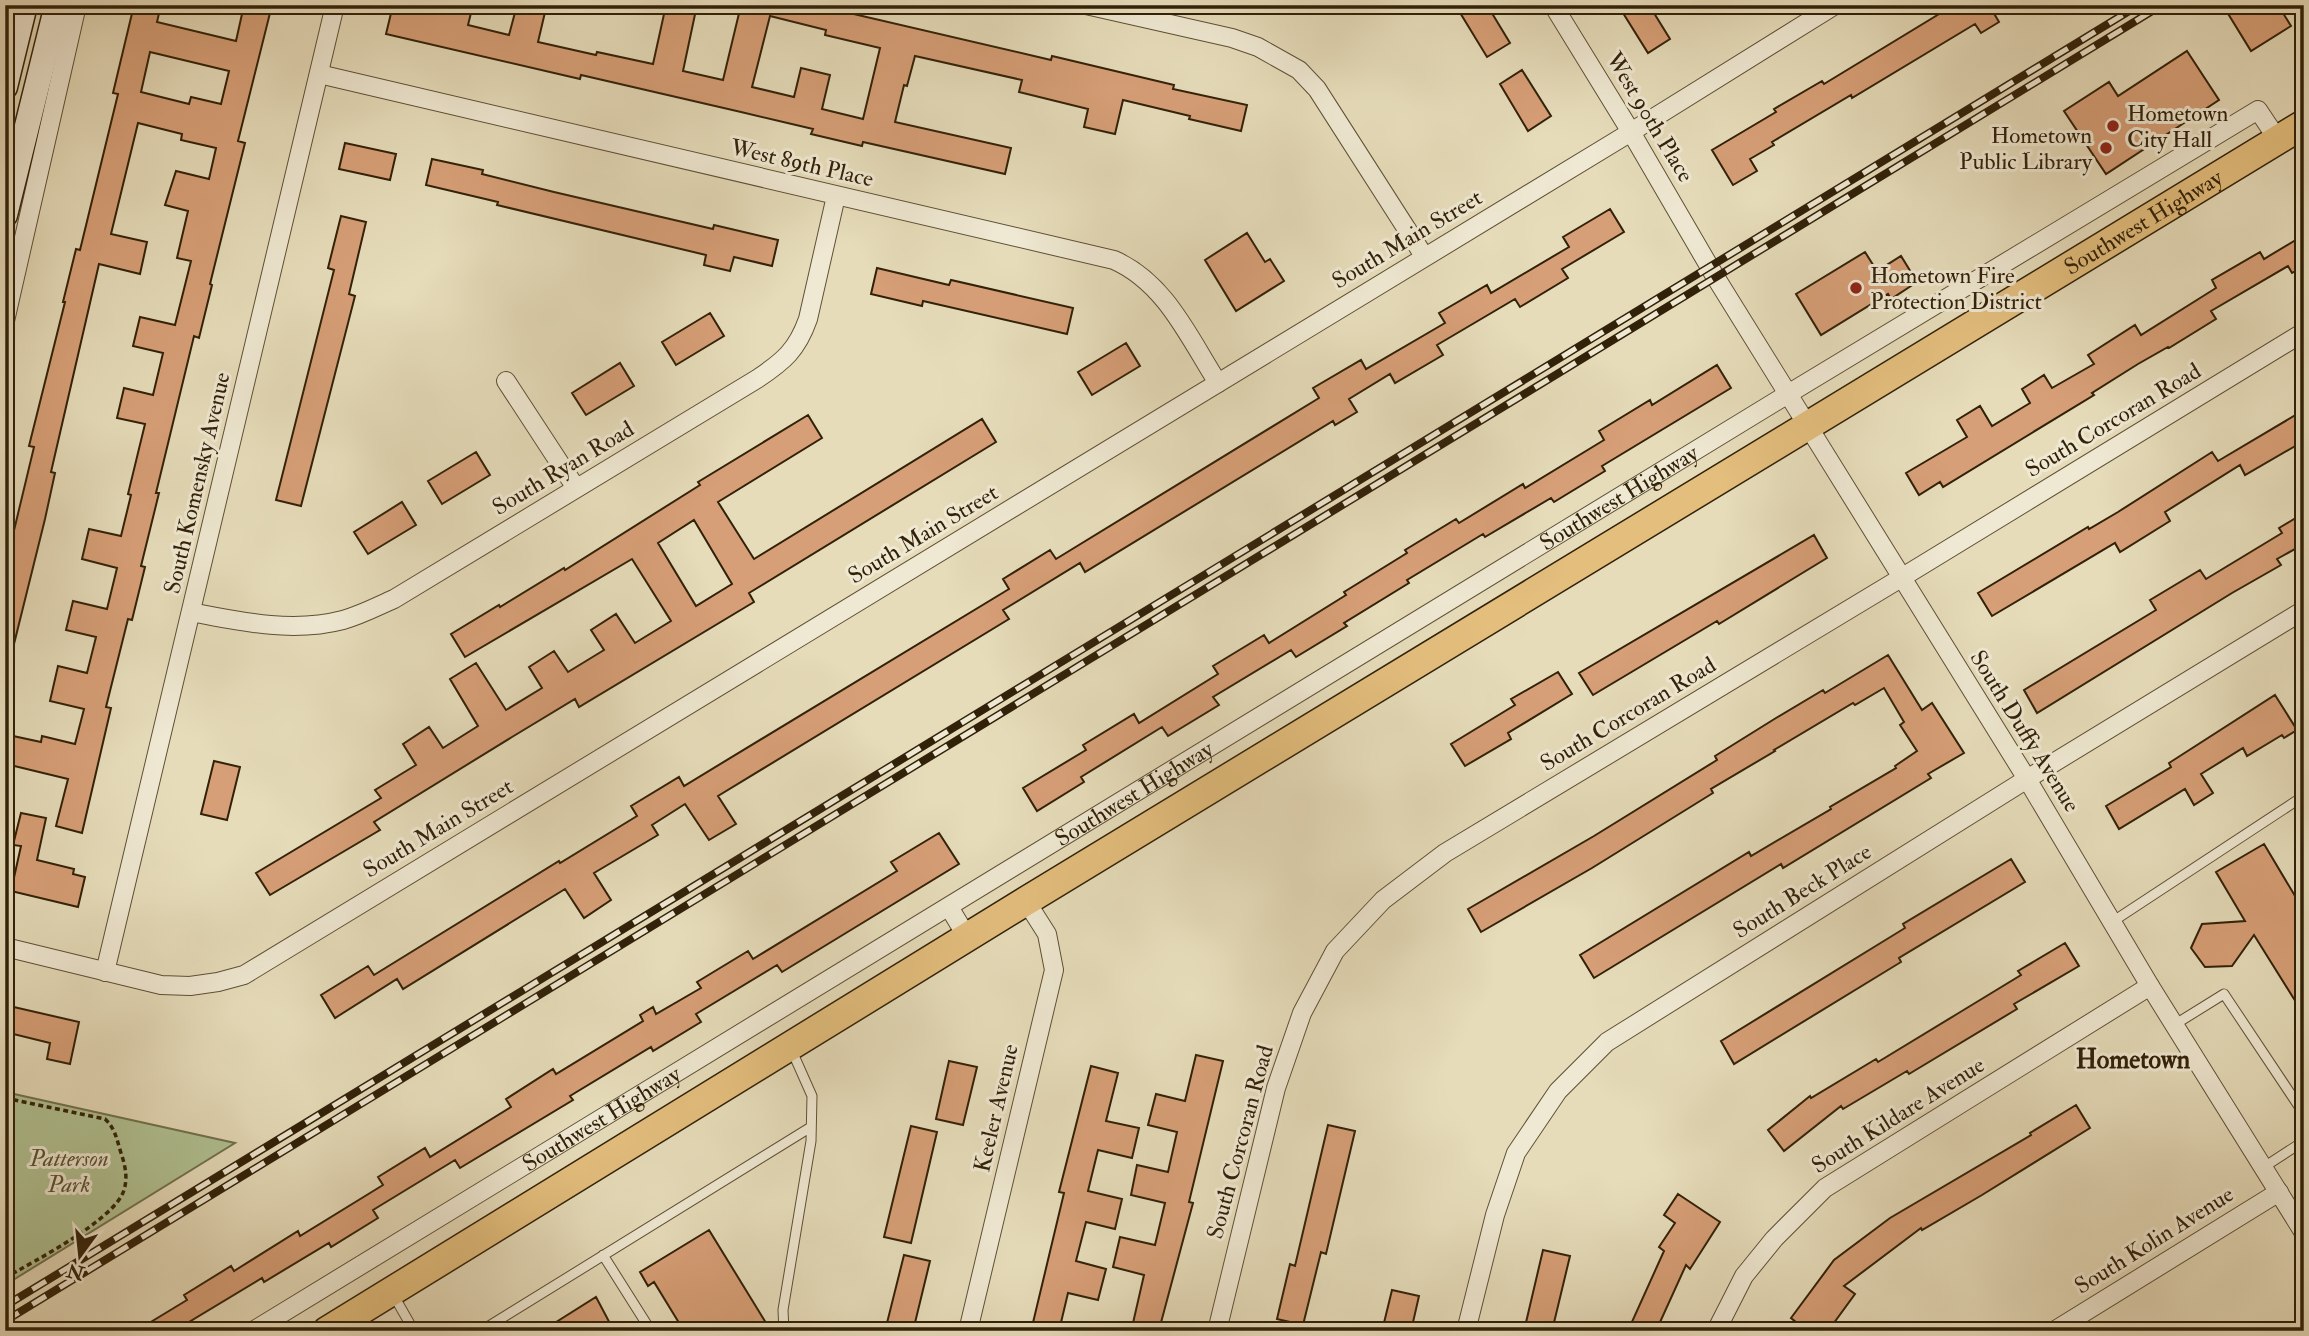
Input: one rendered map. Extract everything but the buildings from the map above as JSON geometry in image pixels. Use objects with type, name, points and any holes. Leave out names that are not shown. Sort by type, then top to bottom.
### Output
[{"type":"main road","points":[[5,87],[25,5]]},
{"type":"main road","points":[[5,215],[57,5]]},
{"type":"main road","name":"Southwest Highway","points":[[327,1331],[355,1319],[391,1291],[967,937],[2304,124]]},
{"type":"street","points":[[5,321],[77,5]]},
{"type":"street","name":"South Komensky Avenue","points":[[105,972],[335,5]]},
{"type":"street","points":[[1086,5],[1232,38],[1258,47],[1299,70],[1317,89],[1424,256]]},
{"type":"street","name":"West 90th Place","points":[[1553,5],[1703,255]]},
{"type":"street","name":"South Main Street","points":[[5,947],[161,985],[190,986],[244,975],[1631,132],[1835,5]]},
{"type":"street","name":"West 89th Place","points":[[319,74],[1095,255],[1129,267],[1162,294],[1218,383]]},
{"type":"street","name":"Southwest Highway","points":[[253,1331],[2258,110],[2278,140]]},
{"type":"street","name":"South Ryan Road","points":[[191,612],[248,624],[282,626],[344,620],[394,598],[757,379],[792,352],[801,339],[836,196]]},
{"type":"street","name":"South Duffy Avenue","points":[[1703,255],[2304,1233]]},
{"type":"street","name":"South Corcoran Road","points":[[1217,1331],[1276,1088],[1302,1013],[1335,951],[1383,900],[1445,853],[2304,332]]},
{"type":"street","points":[[506,381],[576,488]]},
{"type":"street","name":"South Beck Place","points":[[1466,1331],[1494,1215],[1516,1153],[1558,1091],[1607,1042],[2027,779],[2304,610]]},
{"type":"street","name":"Keeler Avenue","points":[[968,1331],[1054,970],[1047,934],[1026,901]]},
{"type":"street","points":[[949,907],[967,937]]},
{"type":"street","name":"South Kildare Avenue","points":[[1716,1331],[1744,1276],[1774,1240],[1825,1188],[2150,986]]},
{"type":"street","name":"South Kolin Avenue","points":[[2054,1331],[2279,1192]]},
{"type":"lane","points":[[2112,922],[2296,801]]},
{"type":"lane","points":[[2174,1025],[2224,994],[2304,1114]]},
{"type":"lane","points":[[784,1331],[783,1310],[811,1140],[812,1096],[790,1046]]},
{"type":"lane","points":[[481,1331],[811,1127]]},
{"type":"lane","points":[[2264,1167],[2304,1141]]},
{"type":"lane","points":[[603,1255],[651,1331]]},
{"type":"lane","points":[[391,1291],[414,1331]]},
{"type":"path","points":[[5,1098],[105,1119],[112,1125],[116,1135],[127,1179],[120,1199],[102,1219],[5,1279]]},
{"type":"green space","name":"Patterson Park","points":[[5,1092],[235,1143],[5,1285]]},
{"type":"railway","points":[[5,1306],[2139,5]]},
{"type":"railway","points":[[5,1321],[2162,5]]},
{"type":"place","name":"Hometown City Hall","points":[[2113,126]]},
{"type":"place","name":"Hometown Public Library","points":[[2106,148]]},
{"type":"place","name":"Hometown Fire Protection District","points":[[1856,288]]},
{"type":"district","name":"Hometown","points":[[2133,1060]]}]
